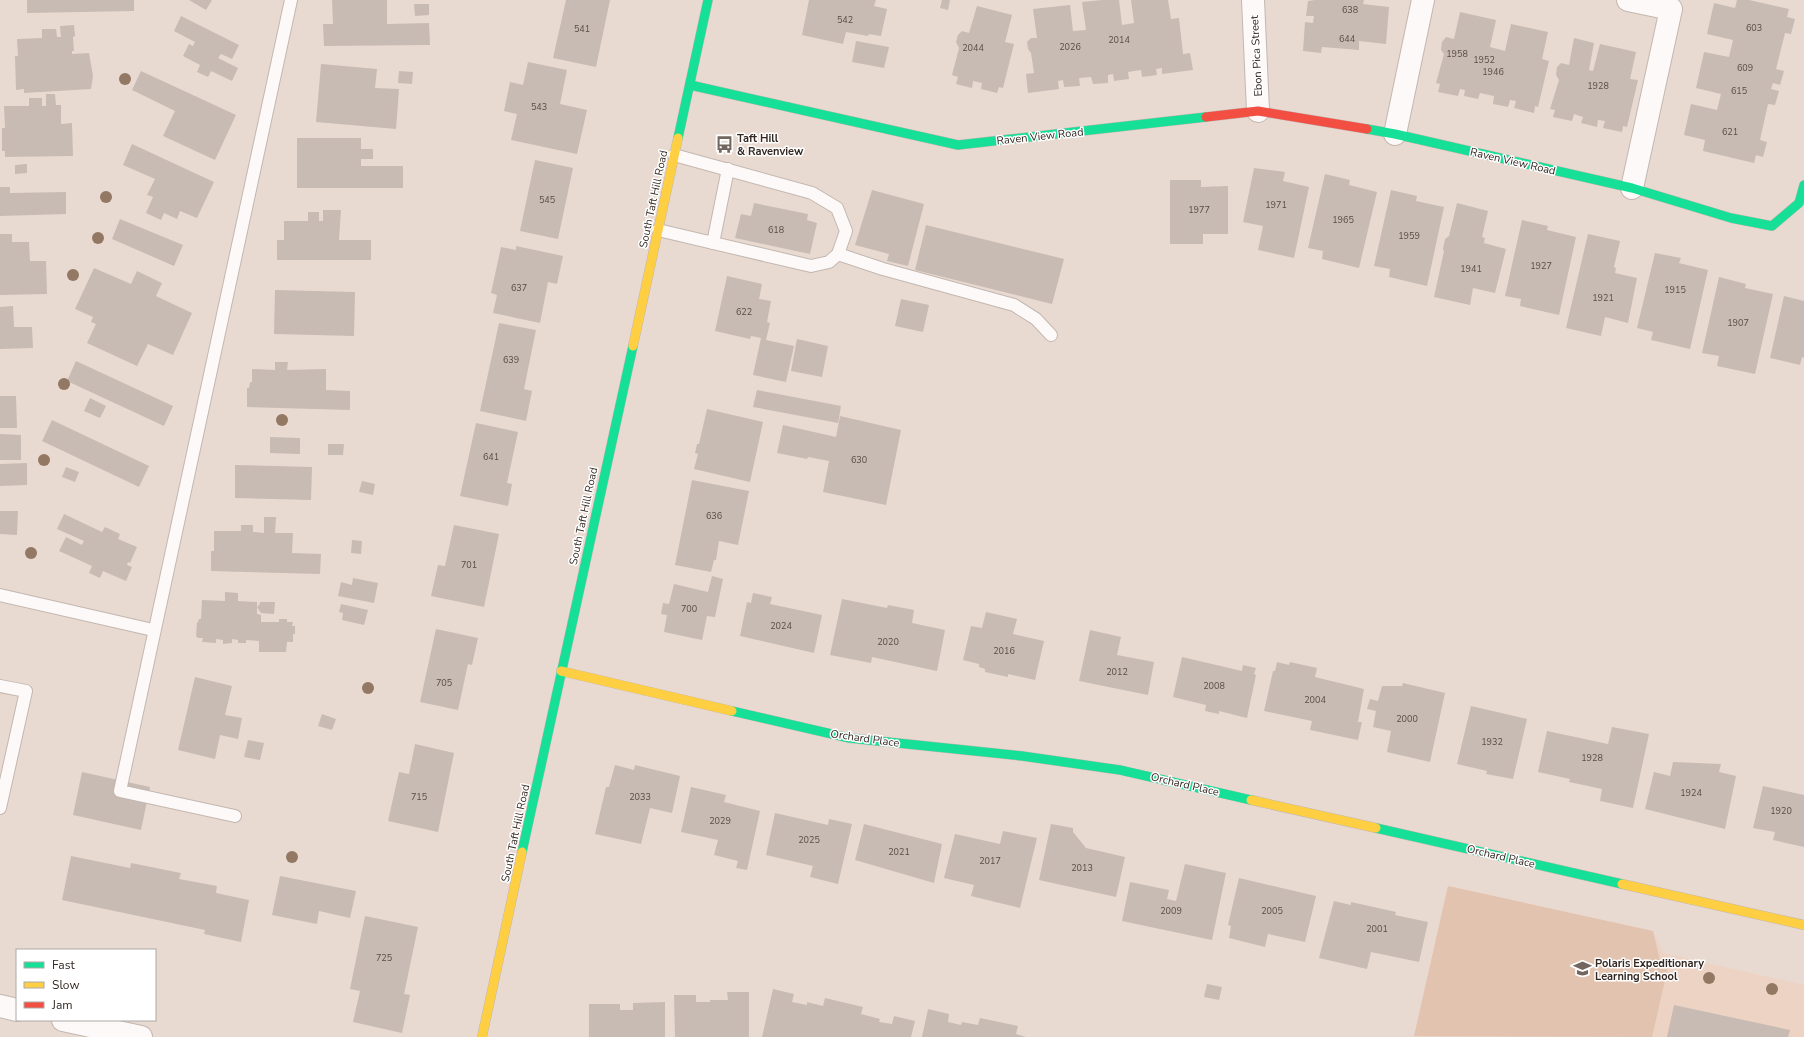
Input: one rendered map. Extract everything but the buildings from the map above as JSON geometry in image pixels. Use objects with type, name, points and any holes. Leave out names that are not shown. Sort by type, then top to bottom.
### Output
[{"type":"street","name":"South Taft Hill Road","points":[[482,1037],[708,0]]},
{"type":"street","name":"Ebon Pica Street","points":[[1253,0],[1258,111]]},
{"type":"street","points":[[1395,134],[1423,0]]},
{"type":"street","points":[[1628,0],[1671,9],[1632,188]]},
{"type":"street","name":"Raven View Road","points":[[690,85],[958,145],[1258,111],[1395,134],[1632,188],[1731,218],[1772,226],[1799,203],[1804,185]]},
{"type":"street","name":"Orchard Place","points":[[561,671],[849,738],[1022,756],[1120,770],[1804,925]]},
{"type":"street","points":[[0,1006],[16,1010]]},
{"type":"street","points":[[68,1021],[141,1037]]},
{"type":"lane","points":[[235,816],[120,791],[291,0]]},
{"type":"lane","points":[[658,230],[811,266],[829,262],[838,254],[846,231],[837,208],[812,192],[674,155]]},
{"type":"lane","points":[[713,243],[728,169]]},
{"type":"lane","points":[[838,254],[883,269],[1014,305],[1036,319],[1051,334]]},
{"type":"lane","points":[[0,595],[154,630]]},
{"type":"lane","points":[[0,686],[26,691],[3,774],[0,808]]},
{"type":"shaded area","name":"Polaris Expeditionary Learning School","points":[[1448,886],[1653,931],[1663,953],[1804,985],[1804,1037],[1414,1037]]},
{"type":"shaded area","name":"Polaris Expeditionary Learning School","points":[[1448,886],[1653,931],[1660,961],[1669,963],[1652,1037],[1414,1036]]},
{"type":"traffic: fast","points":[[678,138],[708,0]]},
{"type":"traffic: fast","points":[[690,85],[958,145],[1206,117]]},
{"type":"traffic: fast","points":[[1367,129],[1395,134],[1632,188],[1731,218],[1772,226],[1799,203],[1804,185]]},
{"type":"traffic: fast","points":[[522,852],[633,346]]},
{"type":"traffic: fast","points":[[732,711],[849,738],[1022,756],[1120,770],[1251,800]]},
{"type":"traffic: fast","points":[[1376,828],[1622,884]]},
{"type":"traffic: slow","points":[[633,346],[678,138]]},
{"type":"traffic: slow","points":[[561,671],[732,711]]},
{"type":"traffic: slow","points":[[1251,800],[1376,828]]},
{"type":"traffic: slow","points":[[482,1037],[522,852]]},
{"type":"traffic: slow","points":[[1622,884],[1804,925]]},
{"type":"traffic: jam","points":[[1206,117],[1258,111],[1367,129]]},
{"type":"place","name":"Taft Hill & Ravenview","points":[[724,144]]},
{"type":"place","name":"Polaris Expeditionary Learning School","points":[[1582,969]]}]
